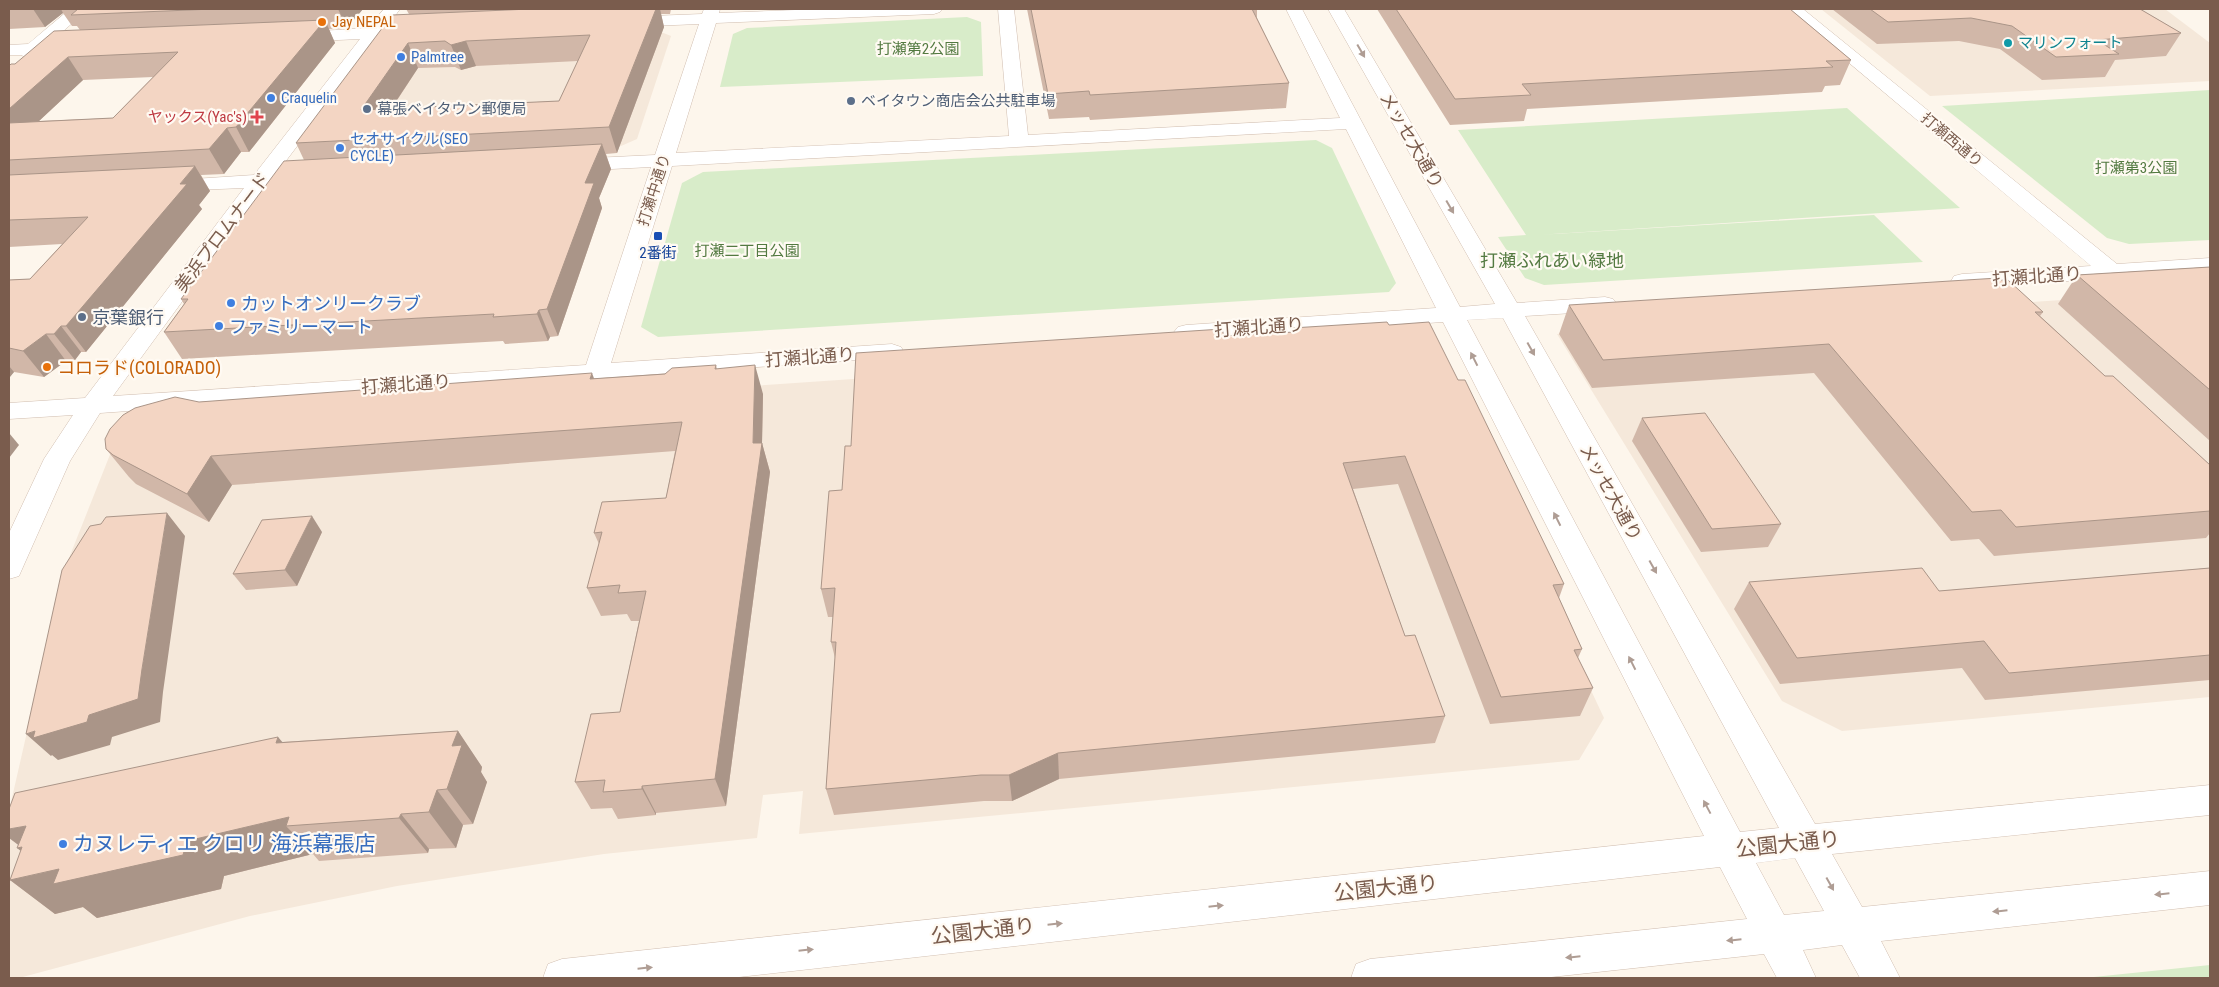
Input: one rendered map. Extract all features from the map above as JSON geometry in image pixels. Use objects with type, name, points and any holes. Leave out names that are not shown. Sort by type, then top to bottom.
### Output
[{"type":"street","points":[[32,50],[80,9]]},
{"type":"street","name":"美浜プロムナード","points":[[9,568],[29,518],[57,459],[92,406],[260,181],[392,9]]},
{"type":"street","points":[[613,23],[710,14],[934,9]]},
{"type":"street","points":[[1006,9],[1019,142]]},
{"type":"street","points":[[1294,9],[1797,978]]},
{"type":"street","name":"メッセ大通り","points":[[1336,9],[1510,310],[1881,978]]},
{"type":"street","name":"打瀬西通り","points":[[1793,9],[2110,271]]},
{"type":"street","name":"打瀬中通り","points":[[596,372],[710,14]]},
{"type":"street","points":[[278,38],[434,31]]},
{"type":"street","points":[[12,57],[32,50],[91,47]]},
{"type":"street","points":[[551,166],[1352,123]]},
{"type":"street","points":[[154,186],[325,178]]},
{"type":"street","name":"打瀬北通り","points":[[1941,282],[2210,265]]},
{"type":"street","name":"打瀬北通り","points":[[1164,333],[1622,303]]},
{"type":"street","name":"打瀬北通り","points":[[9,411],[917,350]]},
{"type":"street","name":"公園大通り","points":[[562,978],[1729,850],[2210,800]]},
{"type":"street","points":[[1370,978],[2210,888]]},
{"type":"shaded area","points":[[1821,9],[2165,9],[2210,43],[2210,81],[1930,96]]},
{"type":"shaded area","points":[[661,32],[671,36],[637,139],[621,146],[326,161],[394,49]]},
{"type":"shaded area","points":[[2210,290],[2210,697],[1842,731],[1782,701],[1557,334]]},
{"type":"shaded area","points":[[1403,341],[1433,354],[1604,718],[1579,760],[799,834],[803,791],[763,795],[757,838],[604,854],[397,886],[250,916],[19,978],[9,978],[9,811],[58,596],[69,558],[113,447],[146,428]]},
{"type":"green space","name":"打瀬第2公園","points":[[967,17],[981,22],[983,76],[720,87],[733,34],[747,28]]},
{"type":"green space","name":"打瀬第3公園","points":[[2210,90],[2210,240],[2129,244],[2107,238],[1942,106]]},
{"type":"green space","name":"打瀬ふれあい緑地","points":[[1847,108],[1960,208],[1537,235],[1874,215],[1923,262],[1544,285],[1525,278],[1498,237],[1526,235],[1458,130]]},
{"type":"green space","name":"打瀬二丁目公園","points":[[1316,140],[1332,148],[1396,283],[1389,292],[658,337],[641,327],[682,183],[703,172]]},
{"type":"green space","points":[[2210,965],[2210,978],[2084,978]]},
{"type":"building","points":[[78,9],[213,9],[71,15]]},
{"type":"building","points":[[530,9],[656,9],[609,127],[296,143],[392,15]],"holes":[[[590,35],[559,101],[361,110],[408,43],[445,41],[451,45],[466,41]]]},
{"type":"building","points":[[1031,9],[1252,9],[1289,83],[1090,95],[1089,91],[1048,94]]},
{"type":"building","points":[[1396,9],[1790,9],[1851,60],[1826,61],[1833,67],[1522,84],[1531,95],[1455,99]]},
{"type":"building","points":[[1870,9],[2140,9],[2181,33],[2097,40],[2119,54],[2056,57],[2012,26],[1971,18],[1888,22]]},
{"type":"building","points":[[325,20],[236,127],[227,128],[209,149],[9,160],[9,123],[113,118],[178,52],[68,57],[9,109],[9,66],[15,64],[54,31]]},
{"type":"building","points":[[602,144],[585,183],[594,183],[547,309],[539,310],[537,314],[493,317],[494,314],[164,332],[188,299],[181,299],[284,161]]},
{"type":"building","points":[[195,166],[180,184],[187,184],[66,326],[61,326],[54,334],[46,334],[23,351],[9,348],[9,280],[30,279],[88,217],[9,220],[9,175]]},
{"type":"building","points":[[2210,267],[2210,390],[2077,275]]},
{"type":"building","points":[[1998,278],[2008,280],[2043,312],[2035,312],[2105,376],[2113,376],[2210,465],[2210,511],[2016,527],[2001,510],[1972,512],[1829,344],[1603,360],[1569,305]]},
{"type":"building","points":[[1387,322],[1389,325],[1429,322],[1458,380],[1465,380],[1564,584],[1553,585],[1582,649],[1574,650],[1593,688],[1501,697],[1405,456],[1343,463],[1405,636],[1415,635],[1445,716],[1058,753],[1009,775],[981,775],[826,789],[836,642],[831,642],[835,588],[821,589],[829,491],[842,490],[845,446],[851,446],[856,353],[1222,329],[1224,336],[1294,332],[1292,328]]},
{"type":"building","points":[[716,365],[715,369],[755,365],[753,443],[762,443],[715,779],[642,786],[642,789],[603,792],[605,780],[575,782],[591,714],[620,712],[646,591],[618,593],[620,585],[587,588],[602,532],[594,533],[602,502],[666,498],[682,422],[211,456],[187,494],[113,455],[106,449],[105,439],[110,429],[123,415],[135,408],[175,397],[199,402],[592,373],[590,379],[665,374],[672,368]]},
{"type":"building","points":[[1705,413],[1781,524],[1712,529],[1642,418]]},
{"type":"building","points":[[167,513],[138,699],[89,715],[87,722],[33,738],[35,731],[26,734],[62,570],[90,526],[101,524],[106,517]]},
{"type":"building","points":[[312,516],[285,570],[233,574],[262,520]]},
{"type":"building","points":[[1922,568],[1939,591],[2210,568],[2210,655],[2009,673],[1984,641],[1797,658],[1749,582]]},
{"type":"building","points":[[458,731],[452,746],[462,745],[447,789],[437,790],[429,812],[401,814],[399,818],[286,826],[289,817],[187,841],[183,855],[53,884],[59,869],[10,880],[22,847],[17,848],[26,826],[9,829],[9,809],[15,793],[278,737],[276,743]]},
{"type":"place","name":"Jay NEPAL","points":[[322,22]]},
{"type":"place","name":"マリンフォート","points":[[2008,43]]},
{"type":"place","name":"Palmtree","points":[[401,57]]},
{"type":"place","name":"Craquelin","points":[[271,98]]},
{"type":"place","name":"ベイタウン商店会公共駐車場","points":[[851,101]]},
{"type":"place","name":"幕張ベイタウン郵便局","points":[[367,109]]},
{"type":"place","name":"ヤックス(Yac's)","points":[[257,117]]},
{"type":"place","name":"セオサイクル(SEO CYCLE)","points":[[340,148]]},
{"type":"place","name":"2番街","points":[[658,236]]},
{"type":"place","name":"カットオンリークラブ","points":[[231,303]]},
{"type":"place","name":"京葉銀行","points":[[82,317]]},
{"type":"place","name":"ファミリーマート","points":[[219,326]]},
{"type":"place","name":"コロラド(COLORADO)","points":[[47,367]]},
{"type":"place","name":"カヌレティエ クロリ 海浜幕張店","points":[[63,844]]}]
